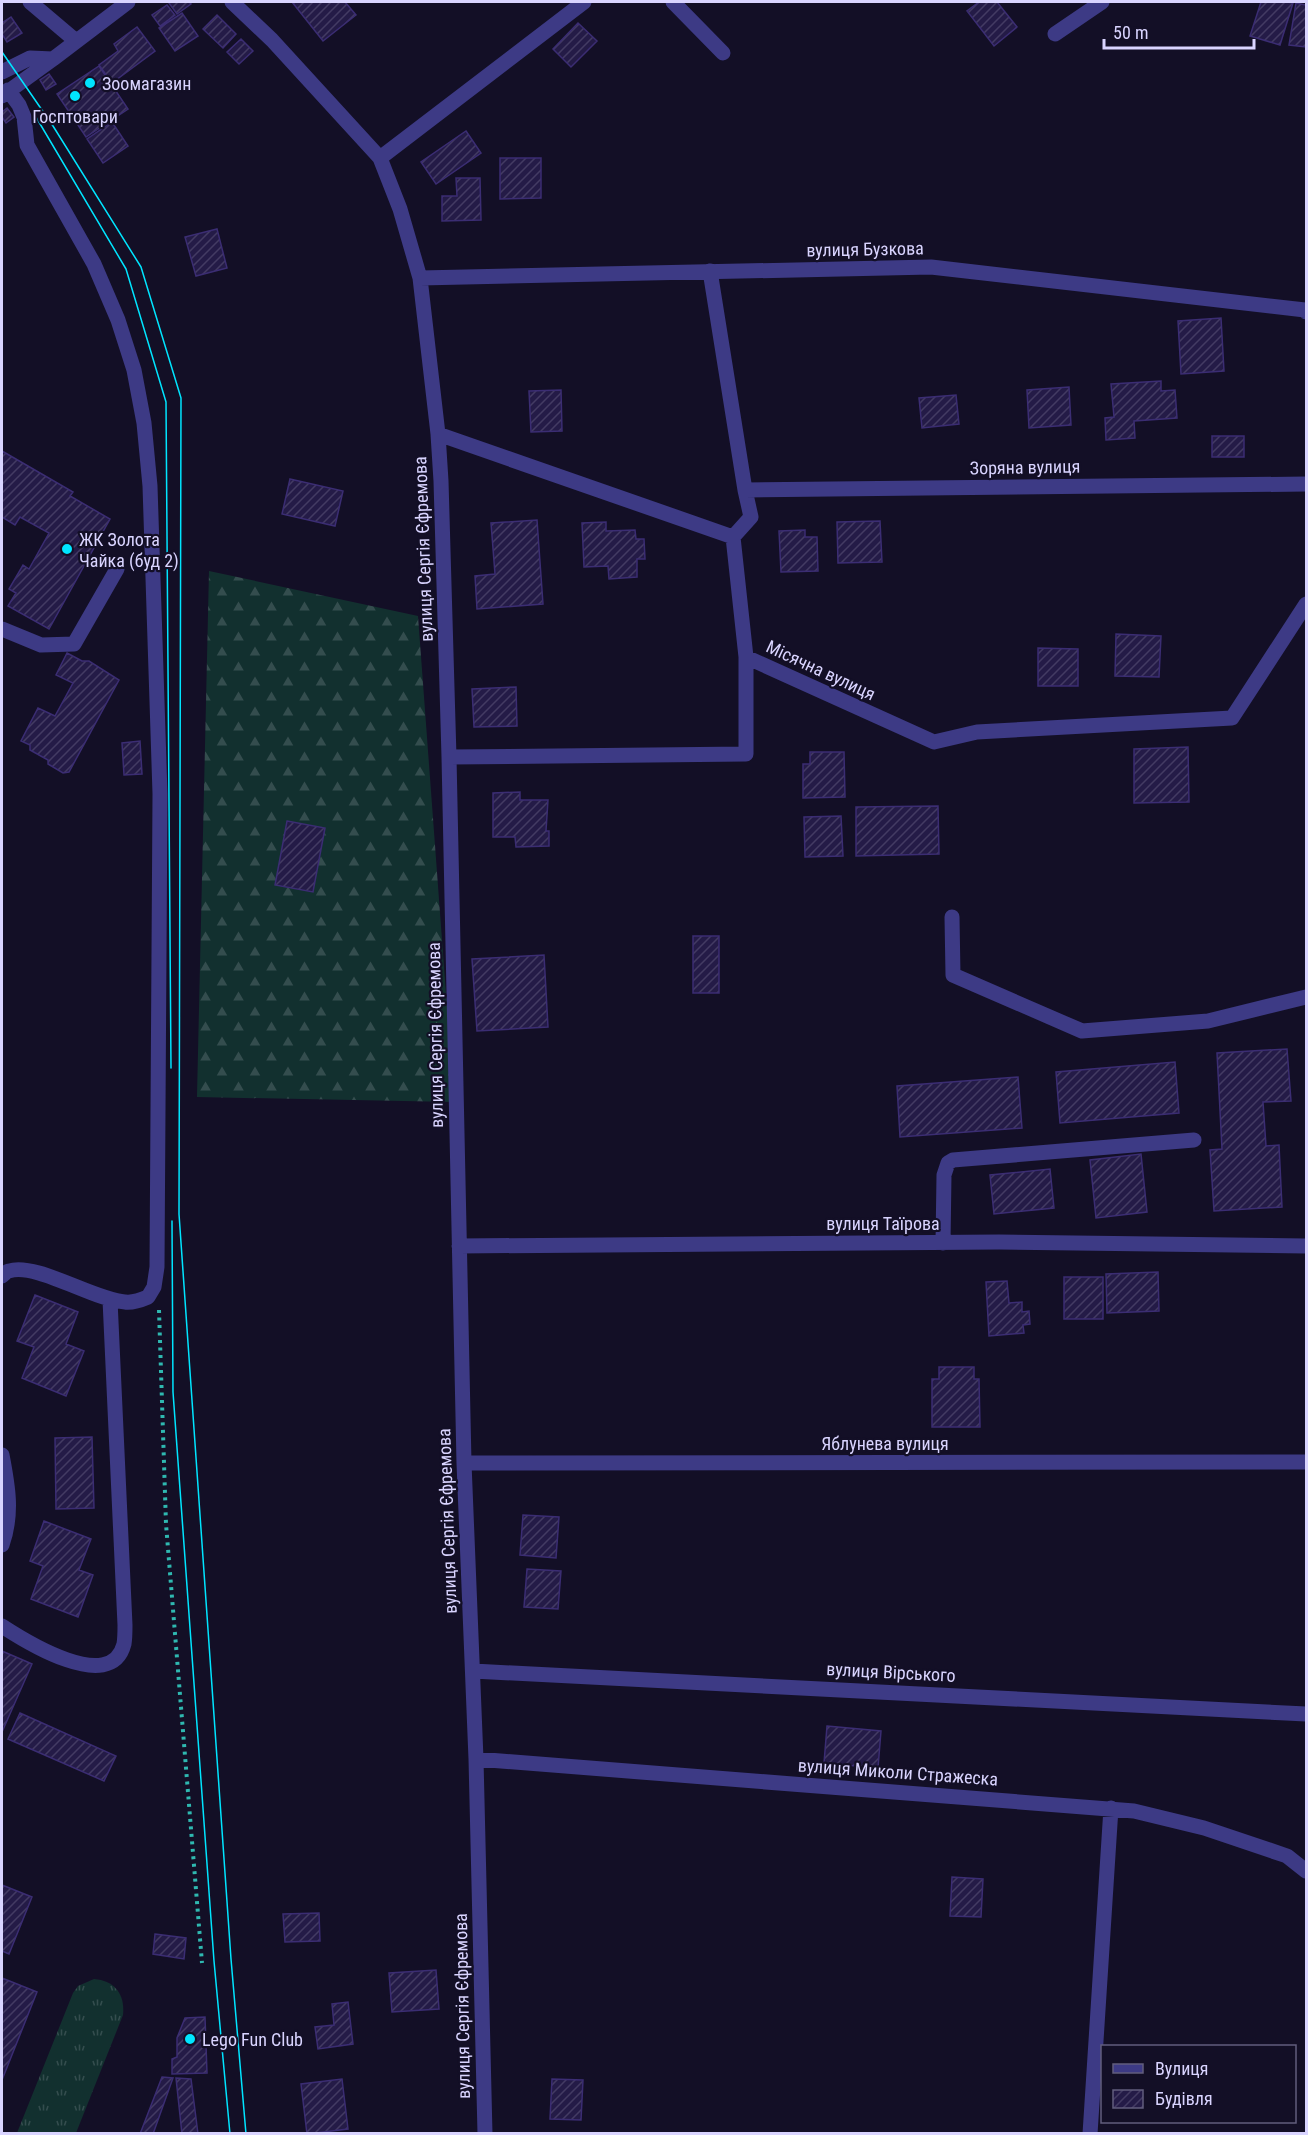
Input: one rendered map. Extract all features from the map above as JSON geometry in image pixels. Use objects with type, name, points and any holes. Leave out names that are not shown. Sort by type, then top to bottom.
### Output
[{"type":"street","points":[[30,2],[76,41]]},
{"type":"street","points":[[2,1276],[8,1271],[24,1270],[110,1300],[129,1303],[148,1297],[154,1287],[157,1267],[160,794],[150,486],[144,423],[134,370],[118,320],[94,264],[27,145],[24,117],[19,105],[5,93],[53,60],[128,2]]},
{"type":"street","name":"вулиця Сергія Єфремова","points":[[232,2],[273,40],[380,158],[400,209],[420,278],[438,434],[449,757],[464,1463],[476,1759],[485,2133]]},
{"type":"street","points":[[380,158],[584,2]]},
{"type":"street","points":[[673,2],[723,53]]},
{"type":"street","points":[[1055,34],[1102,2]]},
{"type":"street","points":[[2,72],[30,58],[53,60]]},
{"type":"street","name":"вулиця Бузкова","points":[[420,278],[931,267],[1305,310],[1306,312]]},
{"type":"street","points":[[710,271],[751,517],[733,537],[746,657]]},
{"type":"street","points":[[438,434],[733,537]]},
{"type":"street","name":"Зоряна вулиця","points":[[745,490],[1306,484]]},
{"type":"street","points":[[2,629],[41,645],[74,644],[117,569]]},
{"type":"street","name":"Місячна вулиця","points":[[449,757],[746,754],[746,657],[934,741],[977,732],[1232,718],[1306,604]]},
{"type":"street","points":[[952,917],[953,975],[1082,1031],[1208,1020],[1306,997]]},
{"type":"street","points":[[943,1242],[944,1175],[948,1163],[953,1160],[1194,1140]]},
{"type":"street","name":"вулиця Таїрова","points":[[459,1246],[943,1242],[1306,1246]]},
{"type":"street","points":[[2,1626],[54,1655],[87,1665],[107,1663],[115,1658],[124,1644],[126,1625],[110,1300]]},
{"type":"street","points":[[2,1455],[9,1497],[8,1520],[2,1545]]},
{"type":"street","name":"Яблунева вулиця","points":[[464,1463],[1306,1462]]},
{"type":"street","name":"вулиця Вірського","points":[[473,1671],[1306,1714]]},
{"type":"street","name":"вулиця Миколи Стражеска","points":[[476,1759],[1134,1811],[1204,1828],[1287,1856],[1306,1871]]},
{"type":"street","points":[[1090,2133],[1111,1808]]},
{"type":"path","points":[[159,1302],[166,1524],[202,1963]]},
{"type":"green space","points":[[209,571],[418,616],[454,1102],[197,1097]]},
{"type":"green space","points":[[94,1979],[108,1983],[117,1990],[122,2001],[123,2015],[76,2133],[17,2133],[73,1993],[78,1986]]},
{"type":"building","points":[[292,2],[345,2],[356,15],[323,41]]},
{"type":"building","points":[[979,2],[997,2],[1017,27],[994,46],[967,11]]},
{"type":"building","points":[[1261,2],[1293,3],[1280,45],[1250,36]]},
{"type":"building","points":[[169,3],[191,4],[177,14]]},
{"type":"building","points":[[1296,3],[1306,5],[1306,47],[1289,45]]},
{"type":"building","points":[[167,5],[175,15],[160,26],[152,15]]},
{"type":"building","points":[[182,13],[198,36],[175,51],[159,28]]},
{"type":"building","points":[[217,15],[236,34],[223,48],[203,29]]},
{"type":"building","points":[[11,17],[22,33],[7,42],[2,34],[2,23]]},
{"type":"building","points":[[578,23],[597,41],[571,67],[553,49]]},
{"type":"building","points":[[137,27],[155,51],[112,83],[99,65],[118,51],[114,44]]},
{"type":"building","points":[[241,39],[253,51],[239,64],[227,52]]},
{"type":"building","points":[[99,66],[128,109],[86,137],[57,94]]},
{"type":"building","points":[[49,74],[56,84],[46,90],[40,80]]},
{"type":"building","points":[[7,108],[14,117],[6,123],[2,112]]},
{"type":"building","points":[[112,122],[128,146],[103,163],[87,139]]},
{"type":"building","points":[[466,131],[481,153],[436,184],[421,162]]},
{"type":"building","points":[[500,158],[541,158],[541,198],[500,199]]},
{"type":"building","points":[[456,178],[480,178],[481,220],[442,221],[442,196],[457,196]]},
{"type":"building","points":[[217,229],[227,268],[196,276],[185,237]]},
{"type":"building","points":[[1221,318],[1224,371],[1181,374],[1178,321]]},
{"type":"building","points":[[1161,381],[1161,391],[1175,390],[1177,418],[1134,421],[1135,438],[1106,440],[1105,418],[1114,417],[1111,384]]},
{"type":"building","points":[[1069,387],[1071,425],[1029,428],[1027,390]]},
{"type":"building","points":[[561,390],[562,431],[531,432],[529,391]]},
{"type":"building","points":[[956,395],[959,424],[922,428],[919,398]]},
{"type":"building","points":[[1212,436],[1244,436],[1244,457],[1212,457]]},
{"type":"building","name":"ЖК Золота Чайка (буд 2)","points":[[2,451],[73,492],[70,496],[110,519],[49,629],[8,606],[16,593],[9,589],[23,565],[29,569],[49,533],[20,517],[15,525],[2,517]]},
{"type":"building","points":[[290,479],[343,491],[335,526],[282,514]]},
{"type":"building","points":[[537,520],[543,604],[477,609],[475,576],[495,574],[491,523]]},
{"type":"building","points":[[880,521],[882,562],[838,563],[837,522]]},
{"type":"building","points":[[606,522],[606,531],[635,530],[636,539],[644,539],[645,559],[637,559],[637,577],[609,579],[608,566],[584,567],[582,523]]},
{"type":"building","points":[[805,530],[805,537],[817,537],[818,571],[781,572],[779,531]]},
{"type":"building","points":[[1116,634],[1161,636],[1159,677],[1115,676]]},
{"type":"building","points":[[1038,648],[1078,649],[1078,686],[1038,686]]},
{"type":"building","points":[[67,653],[82,661],[89,661],[119,680],[69,772],[63,773],[48,764],[48,760],[30,750],[30,745],[21,741],[38,708],[55,716],[73,683],[56,675]]},
{"type":"building","points":[[516,687],[517,726],[474,727],[472,689]]},
{"type":"building","points":[[140,741],[142,774],[124,775],[122,743]]},
{"type":"building","points":[[1188,747],[1189,802],[1134,803],[1134,749]]},
{"type":"building","points":[[810,752],[844,752],[845,797],[803,798],[803,764],[810,764]]},
{"type":"building","points":[[520,792],[520,800],[548,800],[546,831],[549,831],[549,846],[516,847],[515,837],[493,837],[493,793]]},
{"type":"building","points":[[938,806],[939,854],[856,856],[856,807]]},
{"type":"building","points":[[841,816],[843,856],[805,857],[804,817]]},
{"type":"building","points":[[287,821],[325,828],[313,892],[275,885]]},
{"type":"building","points":[[693,936],[719,936],[719,993],[693,993]]},
{"type":"building","points":[[544,955],[548,1027],[477,1031],[472,959]]},
{"type":"building","points":[[1287,1049],[1291,1101],[1263,1102],[1266,1146],[1279,1145],[1282,1207],[1214,1211],[1210,1150],[1222,1149],[1217,1053]]},
{"type":"building","points":[[1175,1062],[1179,1113],[1060,1123],[1056,1072]]},
{"type":"building","points":[[1018,1077],[1022,1128],[900,1137],[897,1086]]},
{"type":"building","points":[[1141,1154],[1147,1212],[1096,1218],[1090,1160]]},
{"type":"building","points":[[1050,1169],[1054,1208],[994,1214],[990,1175]]},
{"type":"building","points":[[1158,1272],[1159,1311],[1107,1313],[1106,1274]]},
{"type":"building","points":[[1064,1277],[1103,1277],[1103,1319],[1064,1319]]},
{"type":"building","points":[[1007,1281],[1009,1303],[1022,1302],[1022,1312],[1029,1311],[1030,1324],[1023,1325],[1024,1333],[989,1336],[986,1282]]},
{"type":"building","points":[[35,1295],[78,1312],[66,1344],[84,1351],[66,1396],[22,1378],[34,1347],[17,1341]]},
{"type":"building","points":[[939,1367],[974,1367],[974,1379],[979,1379],[980,1427],[932,1427],[932,1379],[939,1379]]},
{"type":"building","points":[[92,1437],[94,1508],[56,1509],[55,1438]]},
{"type":"building","points":[[523,1515],[559,1517],[556,1558],[520,1555]]},
{"type":"building","points":[[44,1521],[91,1539],[79,1570],[93,1575],[78,1617],[31,1599],[43,1566],[30,1561]]},
{"type":"building","points":[[527,1569],[561,1571],[558,1609],[524,1607]]},
{"type":"building","points":[[2,1651],[32,1664],[2,1732]]},
{"type":"building","points":[[20,1713],[116,1756],[104,1781],[8,1739]]},
{"type":"building","points":[[827,1726],[881,1731],[878,1768],[824,1763]]},
{"type":"building","points":[[952,1877],[983,1879],[981,1917],[950,1916]]},
{"type":"building","points":[[2,1885],[32,1897],[9,1954],[2,1951]]},
{"type":"building","points":[[319,1913],[320,1941],[285,1942],[283,1914]]},
{"type":"building","points":[[155,1934],[186,1938],[184,1959],[153,1954]]},
{"type":"building","points":[[436,1970],[439,2009],[392,2012],[389,1973]]},
{"type":"building","points":[[2,1978],[37,1992],[2,2080]]},
{"type":"building","points":[[348,2002],[353,2044],[318,2049],[315,2027],[334,2025],[332,2004]]},
{"type":"building","points":[[205,2017],[207,2073],[172,2074],[172,2059],[177,2057],[177,2038],[185,2018]]},
{"type":"building","points":[[162,2077],[173,2078],[153,2134],[140,2134]]},
{"type":"building","points":[[176,2078],[191,2079],[198,2134],[182,2134]]},
{"type":"building","points":[[342,2079],[348,2129],[307,2134],[301,2084]]},
{"type":"building","points":[[552,2079],[583,2080],[581,2120],[550,2119]]},
{"type":"tram line","points":[[2,52],[53,126],[141,267],[181,398],[179,1214],[231,1959],[246,2134]]},
{"type":"tram line","points":[[33,112],[126,269],[166,402],[171,1068]]},
{"type":"tram line","points":[[172,1221],[173,1392],[214,1961],[230,2134]]},
{"type":"place","name":"Зоомагазин","points":[[90,83]]},
{"type":"place","name":"Госптовари","points":[[75,96]]},
{"type":"place","name":"ЖК Золота Чайка (буд 2)","points":[[67,549]]},
{"type":"place","name":"Lego Fun Club","points":[[190,2039]]}]
